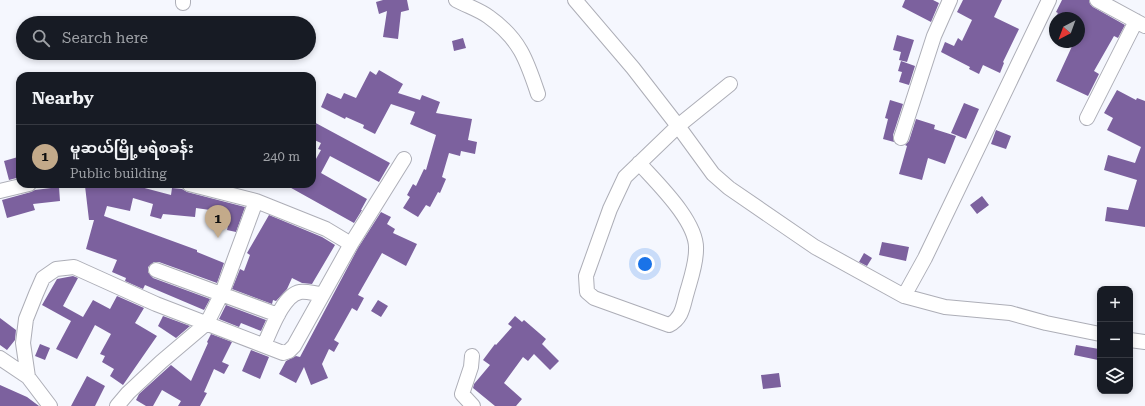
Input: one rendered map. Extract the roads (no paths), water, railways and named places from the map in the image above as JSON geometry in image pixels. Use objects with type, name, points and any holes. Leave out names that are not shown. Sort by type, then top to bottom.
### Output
[{"type":"street","points":[[456,0],[489,17],[510,35],[526,60],[538,94]]},
{"type":"street","points":[[575,0],[633,68],[713,174],[729,188],[815,247],[904,296],[946,307],[1010,314],[1097,333]]},
{"type":"street","points":[[901,138],[934,36],[950,0]]},
{"type":"street","points":[[904,296],[925,258],[1049,0]]},
{"type":"street","points":[[1087,118],[1141,23],[1097,0]]},
{"type":"street","points":[[639,163],[672,199],[693,230],[697,249],[692,274],[680,315],[676,321],[669,324],[594,298],[587,292],[586,276],[610,209],[625,177],[639,163],[678,126],[730,84]]},
{"type":"street","points":[[28,377],[24,342],[26,319],[43,278],[56,269],[74,267],[156,304],[283,353],[289,351],[294,346],[351,244],[404,159]]},
{"type":"street","points":[[0,191],[16,187]]},
{"type":"street","points":[[205,188],[256,201],[326,229],[351,244]]},
{"type":"street","points":[[116,406],[161,362],[207,323],[222,294],[256,201]]},
{"type":"street","points":[[156,270],[278,315]]},
{"type":"street","points":[[264,345],[278,315],[291,296],[301,292],[322,294]]},
{"type":"street","points":[[1133,340],[1145,342]]},
{"type":"street","points":[[472,356],[471,367],[462,394],[473,406]]},
{"type":"street","points":[[0,358],[28,377],[50,406]]},
{"type":"place","name":"မူဆယ်မြို့မရဲစခန်း","points":[[218,238]]}]
